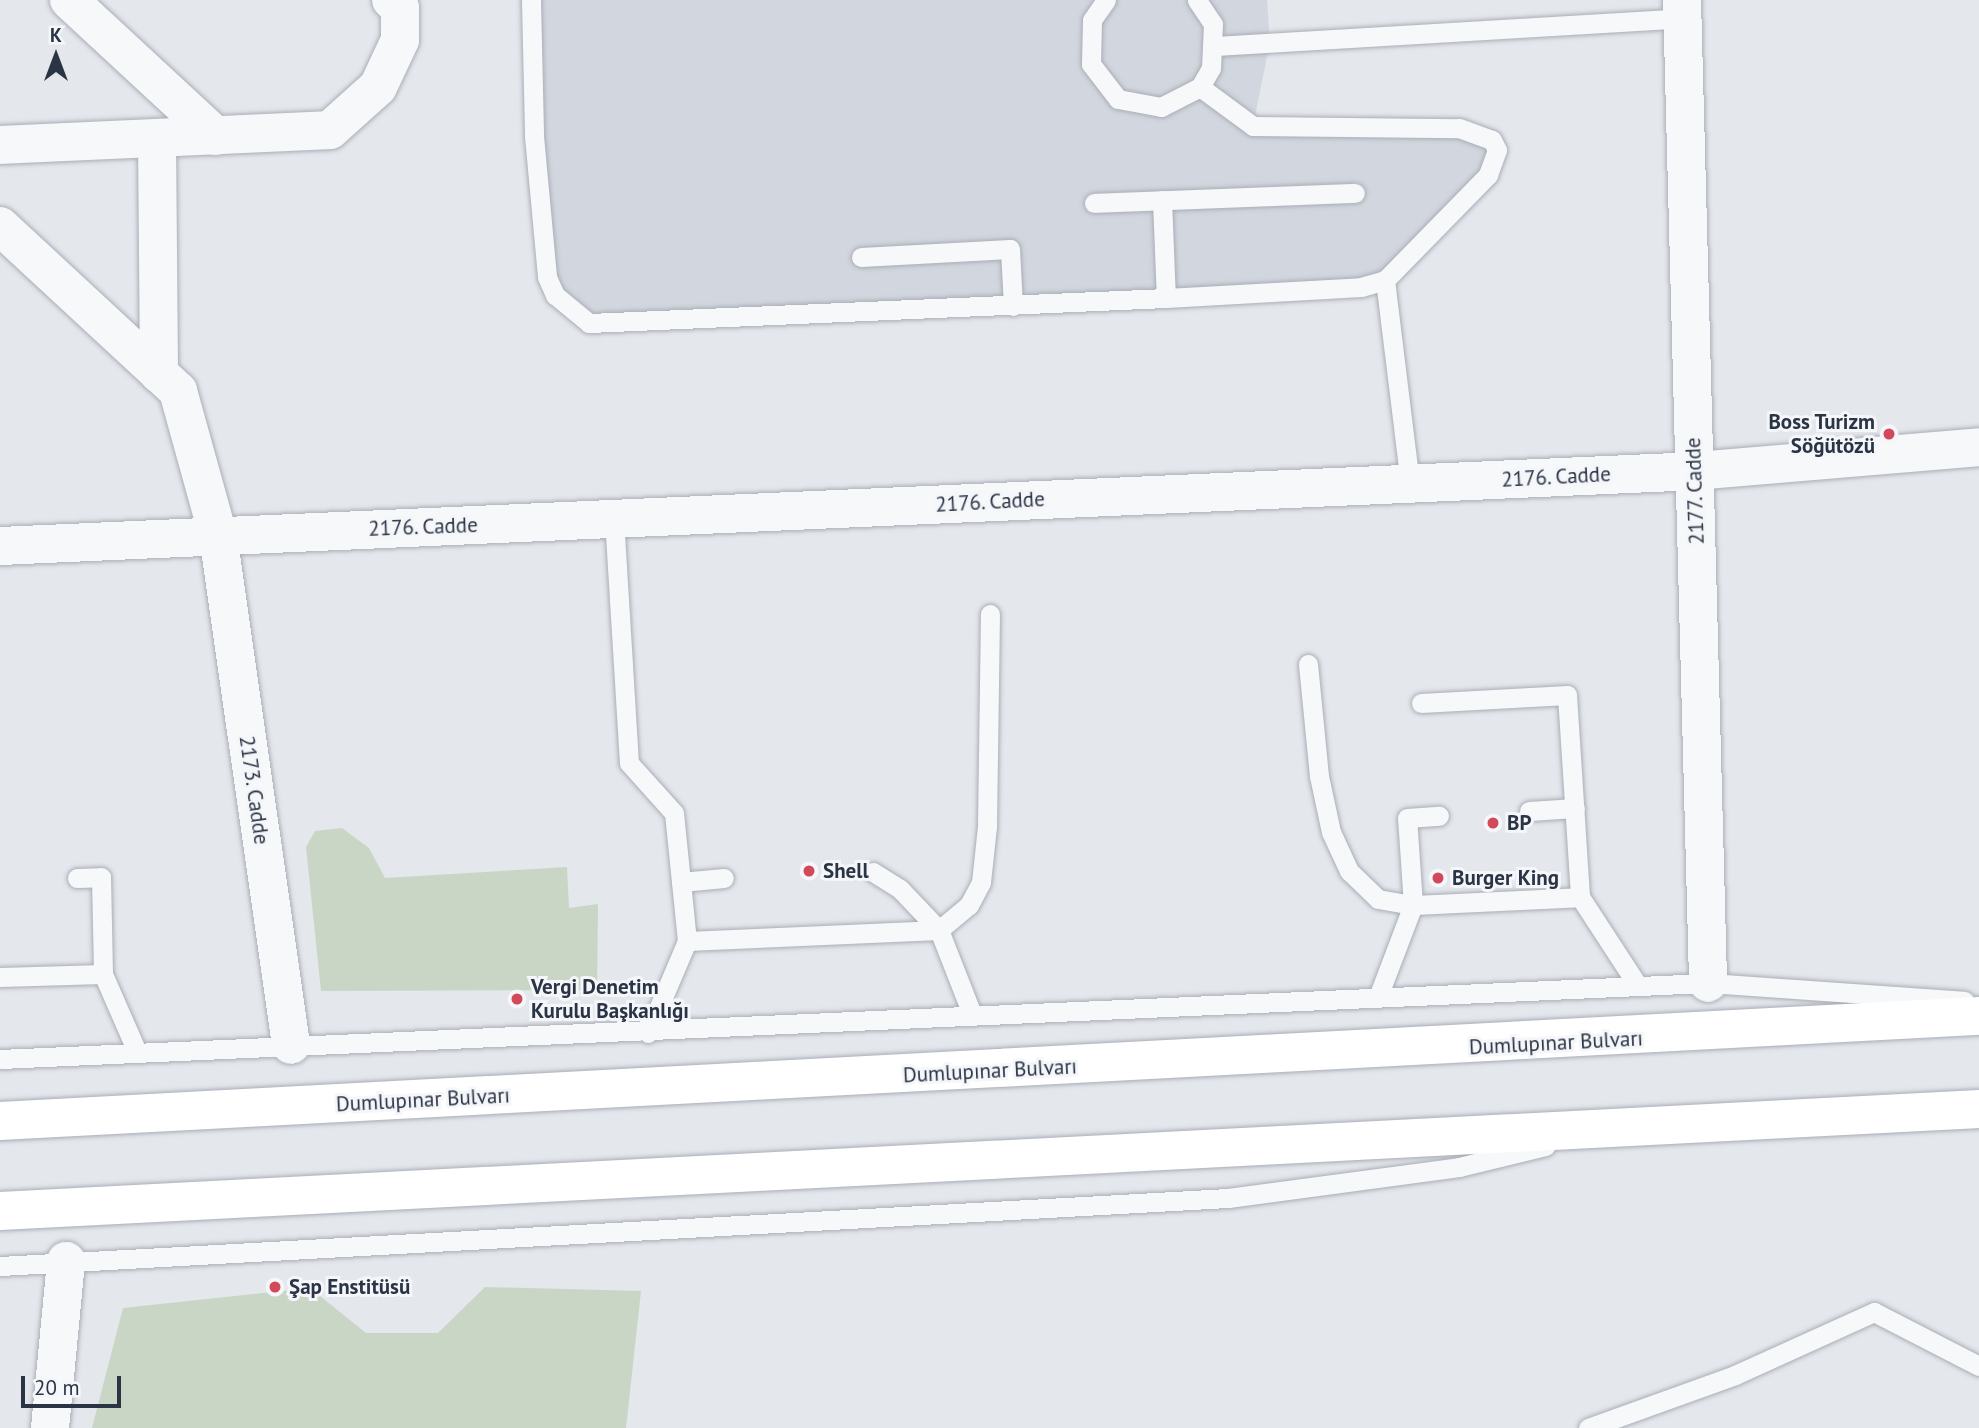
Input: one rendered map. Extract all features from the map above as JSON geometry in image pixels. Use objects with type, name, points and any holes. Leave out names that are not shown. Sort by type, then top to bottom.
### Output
[{"type":"highway","name":"Dumlupınar Bulvarı","points":[[0,1121],[1979,1016]]},
{"type":"highway","points":[[0,1211],[1979,1109]]},
{"type":"street","points":[[69,0],[216,136]]},
{"type":"street","points":[[0,145],[330,130],[378,88],[400,40],[400,8],[391,0]]},
{"type":"street","name":"2177. Cadde","points":[[1682,9],[1709,983]]},
{"type":"street","points":[[157,138],[159,374]]},
{"type":"street","name":"2173. Cadde","points":[[0,226],[178,391],[218,536],[291,1045]]},
{"type":"street","name":"2176. Cadde","points":[[0,546],[1695,471],[1979,447]]},
{"type":"street","points":[[50,1428],[66,1261]]},
{"type":"lane","points":[[531,0],[534,136],[547,277],[570,311],[608,327],[1360,287],[1385,280],[1488,175],[1497,150],[1492,139],[1459,128],[1253,126],[1200,87]]},
{"type":"lane","points":[[1106,0],[1088,43],[1101,84],[1139,107],[1161,107],[1200,87],[1216,46],[1213,24],[1197,0]]},
{"type":"lane","points":[[1216,46],[1682,9]]},
{"type":"lane","points":[[1094,203],[1354,193]]},
{"type":"lane","points":[[1162,200],[1166,298]]},
{"type":"lane","points":[[861,257],[1010,249],[1013,306]]},
{"type":"lane","points":[[1385,280],[1410,483]]},
{"type":"lane","points":[[614,518],[629,763],[674,813],[687,941],[648,1033]]},
{"type":"lane","points":[[687,941],[939,930],[969,905],[981,881],[992,732],[990,614]]},
{"type":"lane","points":[[1308,664],[1331,832],[1362,886],[1378,899],[1413,905],[1580,897]]},
{"type":"lane","points":[[1421,703],[1567,695],[1580,897],[1638,986]]},
{"type":"lane","points":[[1528,811],[1575,808]]},
{"type":"lane","points":[[1378,997],[1413,905],[1407,818],[1439,816]]},
{"type":"lane","points":[[873,872],[900,889],[939,930],[972,1014]]},
{"type":"lane","points":[[77,878],[101,877],[103,974],[138,1052]]},
{"type":"lane","points":[[681,881],[724,878]]},
{"type":"lane","points":[[0,977],[103,974]]},
{"type":"lane","points":[[0,1059],[291,1045],[648,1033],[972,1014],[1709,983],[1979,1002]]},
{"type":"lane","points":[[0,1266],[1228,1198],[1459,1167],[1622,1127]]},
{"type":"lane","points":[[1588,1428],[1734,1375],[1874,1312],[1979,1366]]},
{"type":"shaded area","points":[[531,0],[1267,0],[1270,42],[1253,126],[1480,132],[1495,162],[1385,280],[608,327],[555,295]]},
{"type":"green space","points":[[342,828],[369,848],[385,878],[567,867],[569,908],[598,904],[597,990],[321,991],[306,847],[315,831]]},
{"type":"green space","points":[[485,1287],[641,1291],[626,1428],[92,1428],[123,1308],[310,1288],[366,1333],[438,1333]]},
{"type":"place","name":"Boss Turizm Söğütözü","points":[[1889,434]]},
{"type":"place","name":"BP","points":[[1493,823]]},
{"type":"place","name":"Shell","points":[[809,871]]},
{"type":"place","name":"Burger King","points":[[1438,878]]},
{"type":"place","name":"Vergi Denetim Kurulu Başkanlığı","points":[[517,999]]},
{"type":"place","name":"Şap Enstitüsü","points":[[275,1287]]}]
